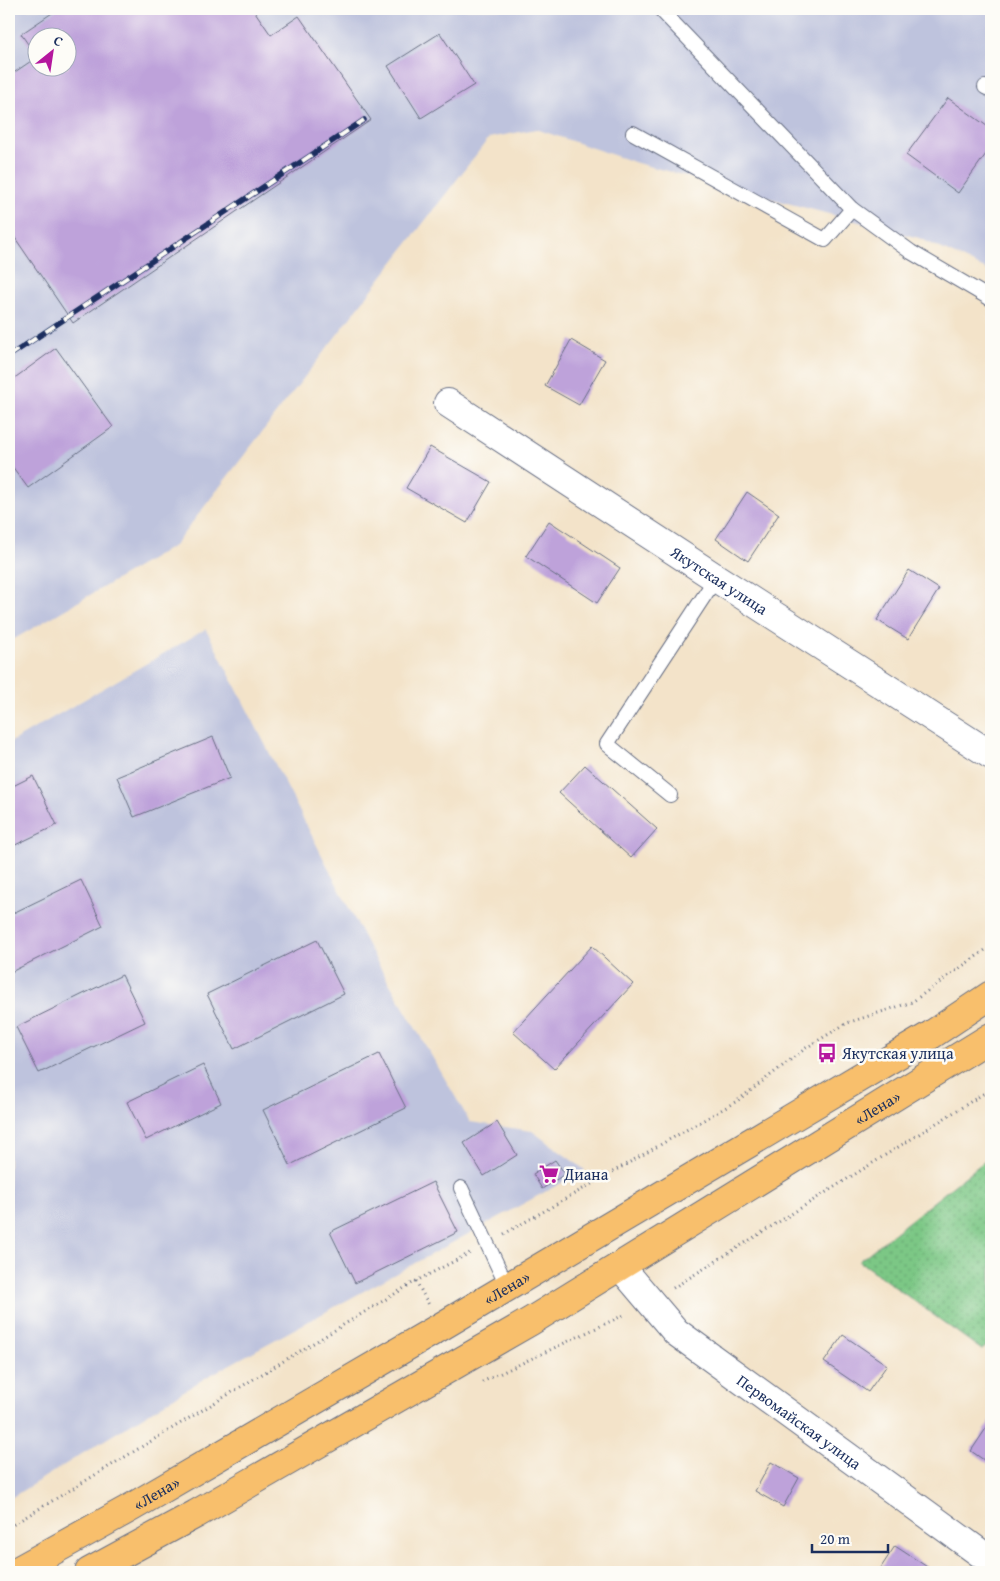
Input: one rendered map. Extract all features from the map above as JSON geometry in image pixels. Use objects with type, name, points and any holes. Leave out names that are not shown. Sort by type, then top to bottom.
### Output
[{"type":"highway","name":"«Лена»","points":[[15,1572],[141,1502],[442,1326],[931,1035],[991,995]]},
{"type":"highway","name":"«Лена»","points":[[89,1572],[204,1509],[524,1326],[991,1037]]},
{"type":"street","name":"Якутская улица","points":[[448,402],[991,755]]},
{"type":"street","name":"Первомайская улица","points":[[620,1266],[676,1332],[991,1561]]},
{"type":"lane","points":[[660,9],[852,209],[911,252],[991,299]]},
{"type":"lane","points":[[633,133],[824,240],[852,209]]},
{"type":"lane","points":[[670,795],[607,744],[716,578]]},
{"type":"lane","points":[[461,1188],[507,1286]]},
{"type":"path","points":[[650,1302],[983,1094],[991,1091]]},
{"type":"shaded area","points":[[9,9],[991,9],[991,272],[919,238],[637,163],[536,129],[489,138],[174,546],[9,642]]},
{"type":"shaded area","points":[[206,629],[373,955],[470,1122],[532,1131],[585,1170],[205,1378],[9,1499],[9,743]]},
{"type":"green space","points":[[991,1156],[991,1342],[982,1350],[859,1261]]},
{"type":"building","points":[[58,9],[253,9],[271,35],[299,16],[371,120],[73,323],[9,229],[9,76],[28,63],[28,78],[78,78],[78,28],[30,28]]},
{"type":"building","points":[[28,29],[28,44],[21,34]]},
{"type":"building","points":[[440,33],[474,85],[421,118],[388,66]]},
{"type":"building","points":[[948,98],[991,129],[991,147],[958,193],[906,155]]},
{"type":"building","points":[[571,340],[605,360],[579,405],[545,386]]},
{"type":"building","points":[[56,348],[113,427],[28,488],[9,462],[9,382]]},
{"type":"building","points":[[430,447],[491,482],[467,523],[406,488]]},
{"type":"building","points":[[747,492],[779,514],[748,561],[716,539]]},
{"type":"building","points":[[549,521],[620,568],[597,603],[526,556]]},
{"type":"building","points":[[909,570],[939,589],[908,639],[877,620]]},
{"type":"building","points":[[213,737],[230,778],[134,817],[117,777]]},
{"type":"building","points":[[585,765],[657,829],[631,858],[559,793]]},
{"type":"building","points":[[33,776],[57,825],[9,848],[9,788]]},
{"type":"building","points":[[81,880],[103,926],[9,973],[9,915]]},
{"type":"building","points":[[317,940],[344,994],[234,1049],[207,994]]},
{"type":"building","points":[[592,946],[633,984],[554,1069],[513,1032]]},
{"type":"building","points":[[122,975],[145,1022],[39,1073],[16,1027]]},
{"type":"building","points":[[379,1054],[406,1108],[290,1165],[263,1110]]},
{"type":"building","points":[[203,1065],[221,1103],[146,1140],[127,1102]]},
{"type":"building","points":[[497,1122],[517,1155],[484,1176],[464,1143]]},
{"type":"building","name":"Диана","points":[[555,1160],[565,1174],[542,1189],[533,1174]]},
{"type":"building","points":[[433,1182],[458,1232],[355,1283],[330,1232]]},
{"type":"building","points":[[843,1335],[887,1365],[868,1392],[824,1362]]},
{"type":"building","points":[[991,1421],[991,1465],[971,1451]]},
{"type":"building","points":[[771,1462],[799,1478],[783,1507],[755,1491]]},
{"type":"building","points":[[895,1546],[935,1572],[878,1572]]},
{"type":"railway","points":[[9,356],[364,120]]},
{"type":"place","name":"Якутская улица","points":[[827,1053]]},
{"type":"place","name":"Диана","points":[[549,1174]]}]
